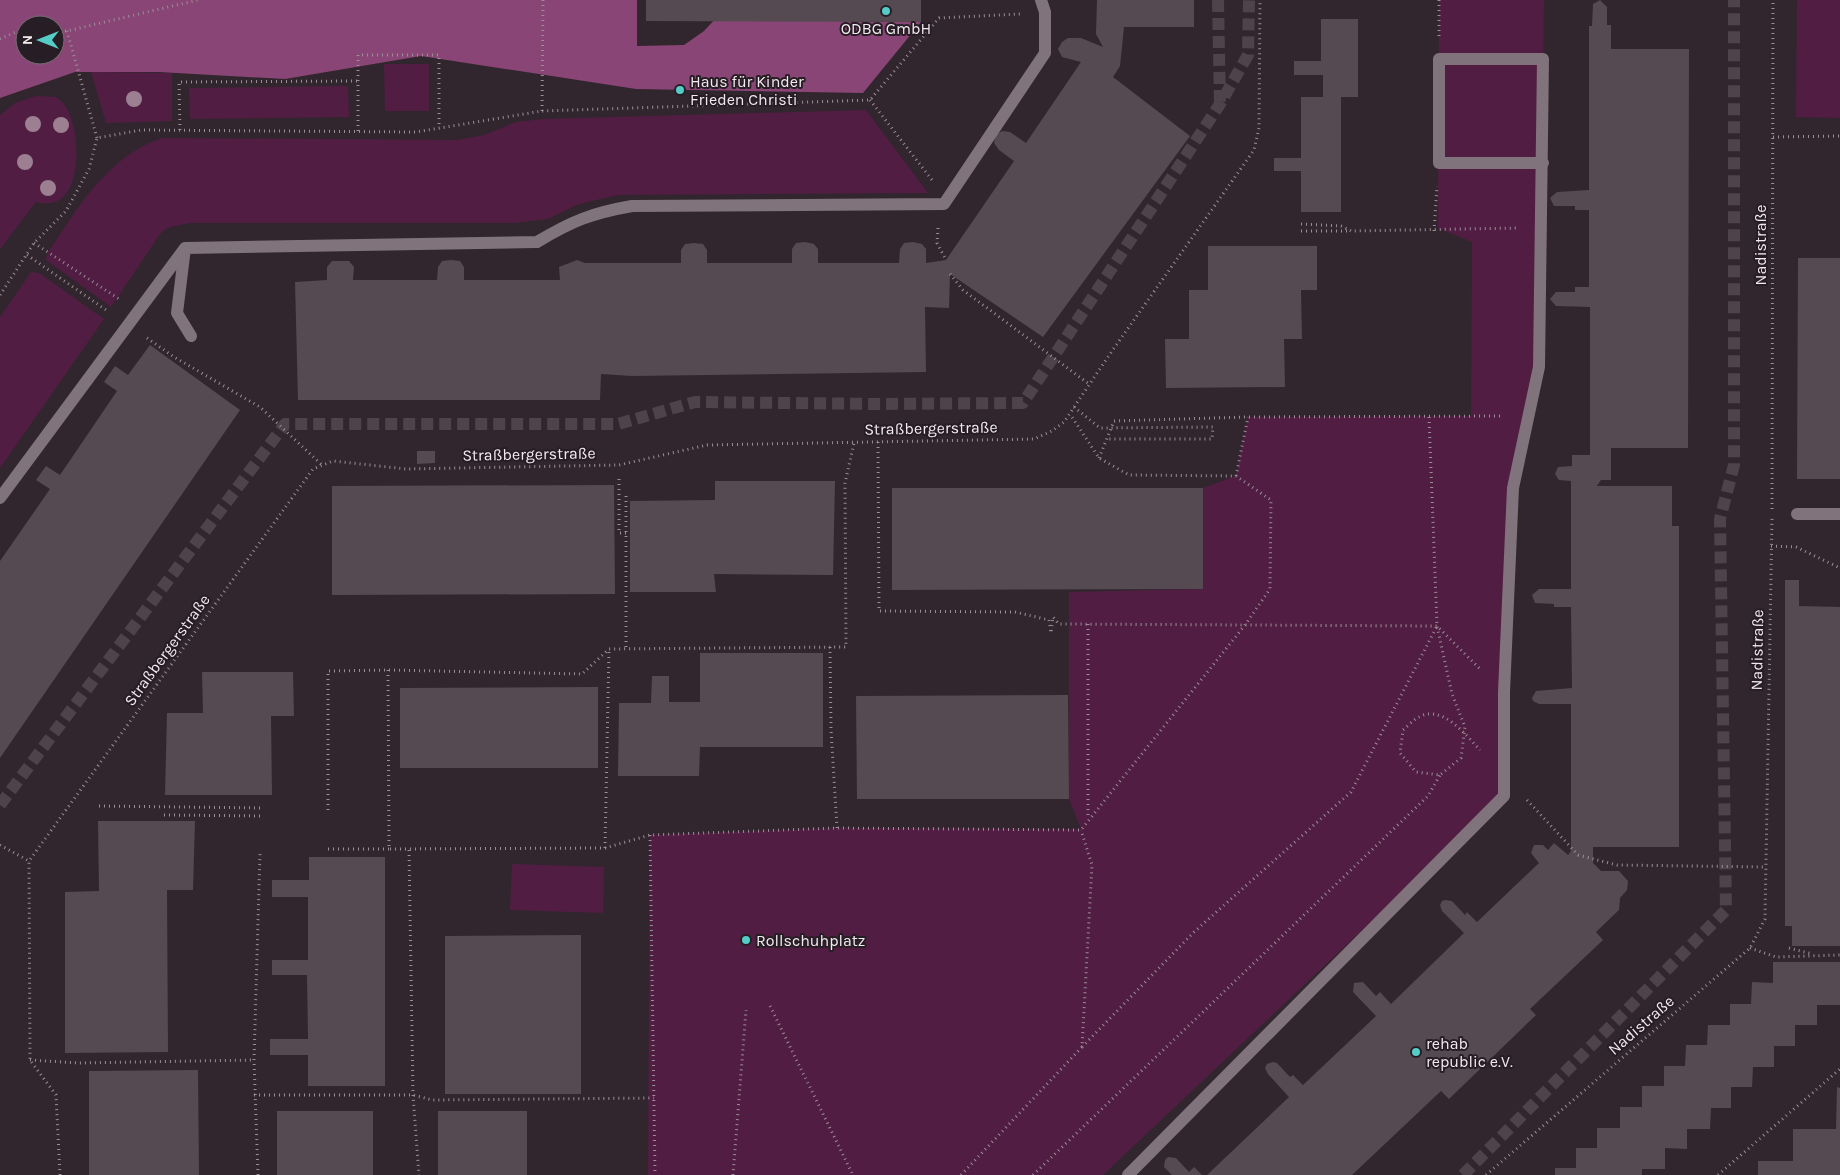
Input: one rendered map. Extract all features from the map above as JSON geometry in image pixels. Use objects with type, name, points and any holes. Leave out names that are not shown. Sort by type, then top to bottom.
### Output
[{"type":"lane","points":[[185,248],[537,242],[572,221],[603,211],[632,206],[944,204],[1045,53],[1043,6]]},
{"type":"lane","points":[[1128,1175],[1504,796],[1504,692],[1513,488],[1539,367],[1542,163],[1542,59],[1439,59],[1439,163],[1542,163]]},
{"type":"lane","points":[[0,498],[185,248]]},
{"type":"lane","points":[[185,248],[177,313],[191,336]]},
{"type":"lane","points":[[1797,514],[1840,514]]},
{"type":"path","points":[[0,295],[34,243],[66,211],[89,169],[97,138],[66,31],[198,0]]},
{"type":"path","points":[[542,111],[543,0]]},
{"type":"path","name":"Straßbergerstraße","points":[[29,861],[312,469],[333,461],[406,469],[619,465],[707,445],[1034,439],[1052,431],[1064,422],[1254,150],[1259,128],[1260,0]]},
{"type":"path","points":[[1439,0],[1439,59]]},
{"type":"path","name":"Nadistraße","points":[[1486,1175],[1750,948],[1765,919],[1771,546],[1773,0]]},
{"type":"path","points":[[870,100],[939,18],[1043,6]]},
{"type":"path","points":[[0,39],[15,32]]},
{"type":"path","points":[[358,131],[358,55],[439,55],[439,128]]},
{"type":"path","points":[[180,130],[179,82],[358,81]]},
{"type":"path","points":[[97,138],[141,130],[416,132],[542,111],[870,100],[935,185]]},
{"type":"path","points":[[1773,137],[1840,136]]},
{"type":"path","points":[[1434,231],[1439,163]]},
{"type":"path","points":[[1300,224],[1341,226],[1351,231]]},
{"type":"path","points":[[939,226],[938,243],[946,260]]},
{"type":"path","points":[[1300,231],[1434,231],[1541,228]]},
{"type":"path","points":[[34,243],[138,311]]},
{"type":"path","points":[[27,256],[42,266]]},
{"type":"path","points":[[950,274],[964,290],[1089,384]]},
{"type":"path","points":[[174,357],[260,407],[322,465]]},
{"type":"path","points":[[1074,407],[1100,428],[1213,427],[1212,439],[1106,439]]},
{"type":"path","points":[[1069,413],[1099,458],[1129,475],[1236,476],[1271,500],[1270,589],[1245,625],[1081,830]]},
{"type":"path","points":[[1033,1175],[1428,796],[1440,775],[1460,758],[1465,727],[1452,694],[1437,626],[1430,416]]},
{"type":"path","points":[[1099,458],[1114,422],[1248,417],[1530,416]]},
{"type":"path","points":[[1236,476],[1248,417]]},
{"type":"path","points":[[878,442],[879,611],[1016,612],[1049,620],[1050,633],[1053,617],[1059,624],[1437,626],[1504,692]]},
{"type":"path","points":[[328,810],[328,671],[388,670],[582,674],[609,649],[846,647],[845,484],[854,443]]},
{"type":"path","points":[[619,479],[619,533],[626,533]]},
{"type":"path","points":[[626,496],[626,649]]},
{"type":"path","points":[[1771,546],[1796,547],[1840,568]]},
{"type":"path","points":[[1088,624],[1088,820]]},
{"type":"path","points":[[961,1175],[1194,932],[1351,792],[1437,626]]},
{"type":"path","points":[[830,647],[831,729],[837,828]]},
{"type":"path","points":[[606,848],[609,649]]},
{"type":"path","points":[[388,670],[390,849]]},
{"type":"path","points":[[1440,775],[1416,772],[1400,753],[1404,730],[1419,717],[1432,714],[1456,724],[1468,738]]},
{"type":"path","points":[[99,806],[263,808]]},
{"type":"path","points":[[164,815],[264,816]]},
{"type":"path","points":[[328,849],[606,848],[650,835],[837,828],[1081,830]]},
{"type":"path","points":[[1081,830],[1092,865],[1082,1047]]},
{"type":"path","points":[[650,835],[656,1175]]},
{"type":"path","points":[[0,845],[29,861],[30,1060],[56,1095],[60,1175]]},
{"type":"path","points":[[409,850],[413,1095],[419,1175]]},
{"type":"path","points":[[258,1175],[254,1060],[260,852]]},
{"type":"path","points":[[1578,854],[1617,865],[1766,867]]},
{"type":"path","points":[[1750,948],[1776,957],[1840,955]]},
{"type":"path","points":[[1789,948],[1802,953],[1830,955]]},
{"type":"path","points":[[770,1006],[852,1175]]},
{"type":"path","points":[[733,1175],[746,1010]]},
{"type":"path","points":[[30,1060],[78,1063],[254,1060]]},
{"type":"path","points":[[1718,1175],[1840,1069]]},
{"type":"path","points":[[254,1095],[413,1095],[432,1100],[654,1098]]},
{"type":"shaded area","points":[[0,0],[637,0],[637,46],[684,45],[704,31],[730,3],[824,0],[850,22],[921,22],[863,93],[636,89],[421,56],[285,79],[159,72],[75,72],[0,98]]},
{"type":"shaded area","points":[[1439,0],[1544,0],[1539,367],[1517,485],[1504,796],[1103,1175],[648,1175],[650,835],[837,828],[1081,829],[1069,799],[1069,592],[1203,589],[1203,488],[1236,476],[1248,417],[1471,416],[1472,242],[1438,228]]},
{"type":"shaded area","points":[[1797,0],[1840,0],[1840,118],[1796,117]]},
{"type":"shaded area","points":[[384,64],[429,64],[429,111],[385,111]]},
{"type":"shaded area","points":[[91,72],[172,73],[172,121],[106,123]]},
{"type":"shaded area","points":[[348,86],[349,117],[190,119],[189,88]]},
{"type":"shaded area","points":[[36,96],[56,97],[66,107],[72,121],[75,136],[75,170],[71,185],[63,197],[52,203],[36,202],[0,249],[0,115],[15,103]]},
{"type":"shaded area","points":[[866,110],[928,193],[618,195],[579,204],[548,219],[514,223],[189,223],[167,228],[160,234],[111,307],[46,260],[47,254],[82,202],[109,171],[142,147],[162,138],[458,140],[484,135],[516,122],[544,119]]},
{"type":"shaded area","points":[[31,272],[39,273],[104,319],[0,468],[0,317]]},
{"type":"shaded area","points":[[512,864],[604,867],[603,913],[510,910]]},
{"type":"building","points":[[646,0],[921,0],[921,22],[646,21]]},
{"type":"building","points":[[1097,0],[1194,0],[1194,27],[1124,27],[1120,66],[1113,77],[1190,136],[1043,337],[950,274],[949,308],[925,307],[926,372],[632,376],[601,374],[600,400],[298,400],[295,282],[327,280],[327,267],[332,261],[349,261],[354,267],[353,280],[437,280],[438,267],[442,261],[451,260],[460,261],[464,267],[464,280],[560,280],[559,267],[577,260],[585,263],[681,263],[681,250],[685,244],[694,243],[703,244],[707,250],[707,263],[792,263],[792,249],[796,243],[805,242],[814,244],[818,249],[818,263],[899,263],[900,249],[904,243],[913,242],[922,244],[926,249],[926,263],[946,260],[1014,161],[999,150],[994,143],[996,135],[1002,131],[1010,132],[1026,143],[1081,62],[1062,57],[1058,49],[1062,42],[1068,38],[1081,38],[1103,47],[1096,34]]},
{"type":"building","points":[[1600,0],[1607,7],[1607,25],[1611,25],[1611,49],[1689,49],[1688,448],[1611,448],[1611,480],[1601,480],[1597,486],[1672,486],[1672,526],[1679,526],[1679,847],[1593,847],[1593,863],[1601,871],[1619,871],[1628,881],[1627,890],[1620,898],[1619,910],[1596,932],[1603,940],[1530,1009],[1536,1015],[1449,1099],[1441,1091],[1352,1175],[1207,1175],[1289,1097],[1268,1074],[1265,1068],[1267,1064],[1277,1063],[1290,1077],[1293,1075],[1303,1085],[1376,1016],[1353,992],[1354,983],[1363,982],[1376,996],[1380,992],[1391,1004],[1464,933],[1442,911],[1440,905],[1442,901],[1452,901],[1465,915],[1467,912],[1477,922],[1539,863],[1531,853],[1534,845],[1543,845],[1548,850],[1554,843],[1568,855],[1571,851],[1571,704],[1539,704],[1533,701],[1532,698],[1536,691],[1572,688],[1571,607],[1554,607],[1554,604],[1535,603],[1532,595],[1539,589],[1571,589],[1571,481],[1559,480],[1555,474],[1558,467],[1572,466],[1572,455],[1590,455],[1590,307],[1556,306],[1550,299],[1556,292],[1575,292],[1575,287],[1589,287],[1589,210],[1575,210],[1575,206],[1554,206],[1550,198],[1557,192],[1589,190],[1589,26],[1592,26],[1593,4]]},
{"type":"building","points":[[1321,19],[1358,19],[1358,97],[1341,97],[1341,212],[1301,212],[1301,171],[1274,171],[1274,158],[1301,158],[1301,97],[1323,97],[1323,75],[1294,75],[1294,61],[1321,61]]},
{"type":"building","points":[[1208,246],[1317,246],[1317,290],[1301,290],[1302,339],[1284,339],[1285,387],[1166,388],[1165,339],[1189,339],[1189,290],[1208,290]]},
{"type":"building","points":[[1798,258],[1840,258],[1840,479],[1797,479]]},
{"type":"building","points":[[150,345],[240,410],[0,758],[0,561],[50,489],[36,480],[46,466],[60,475],[117,391],[104,382],[115,366],[128,375]]},
{"type":"building","points":[[417,451],[435,451],[435,463],[417,464]]},
{"type":"building","points":[[715,481],[835,481],[833,575],[714,574],[716,592],[630,592],[630,501],[715,500]]},
{"type":"building","points":[[614,485],[615,594],[332,595],[332,486]]},
{"type":"building","points":[[892,488],[1203,488],[1203,589],[892,590]]},
{"type":"building","points":[[1785,580],[1799,580],[1799,606],[1840,607],[1840,946],[1792,946],[1792,926],[1785,926]]},
{"type":"building","points":[[700,653],[823,653],[823,747],[700,747],[699,776],[618,776],[619,703],[651,703],[652,676],[669,676],[669,702],[700,702]]},
{"type":"building","points":[[202,672],[293,672],[294,716],[271,716],[272,795],[165,795],[167,713],[203,713]]},
{"type":"building","points":[[598,687],[598,768],[400,768],[400,688]]},
{"type":"building","points":[[1068,695],[1069,799],[857,799],[856,696]]},
{"type":"building","points":[[98,821],[195,821],[193,890],[167,890],[168,1052],[65,1053],[65,892],[99,891]]},
{"type":"building","points":[[309,857],[385,857],[385,1086],[308,1086],[308,1055],[270,1055],[270,1039],[308,1039],[307,975],[272,975],[272,960],[308,960],[308,897],[272,897],[272,880],[309,880]]},
{"type":"building","points":[[581,935],[581,1094],[445,1094],[445,936]]},
{"type":"building","points":[[1773,962],[1840,962],[1840,1005],[1817,1005],[1817,1025],[1795,1025],[1795,1046],[1774,1046],[1774,1067],[1753,1067],[1752,1087],[1731,1087],[1731,1108],[1711,1108],[1710,1129],[1687,1129],[1687,1149],[1665,1148],[1665,1169],[1642,1169],[1642,1175],[1555,1175],[1555,1168],[1576,1168],[1576,1148],[1597,1148],[1597,1128],[1620,1128],[1620,1107],[1642,1107],[1642,1086],[1664,1086],[1664,1066],[1685,1066],[1686,1045],[1707,1045],[1708,1025],[1730,1025],[1730,1004],[1751,1004],[1752,982],[1773,983]]},
{"type":"building","points":[[198,1070],[199,1175],[89,1175],[89,1071]]},
{"type":"building","points":[[1837,1087],[1840,1088],[1840,1175],[1758,1175],[1758,1161],[1793,1161],[1793,1129],[1836,1129]]},
{"type":"building","points":[[277,1111],[373,1111],[373,1175],[277,1175]]},
{"type":"building","points":[[438,1111],[527,1111],[527,1175],[438,1175]]},
{"type":"building","points":[[1168,1157],[1176,1158],[1189,1172],[1194,1167],[1202,1175],[1172,1175],[1164,1167],[1165,1160]]},
{"type":"tunnel","points":[[1218,0],[1220,104]]},
{"type":"tunnel","points":[[0,805],[285,424],[618,424],[695,402],[1023,403],[1220,104],[1248,55],[1249,0]]},
{"type":"tunnel","points":[[1463,1175],[1726,910],[1720,519],[1734,465],[1734,0]]},
{"type":"place","name":"ODBG GmbH","points":[[886,11]]},
{"type":"place","name":"Haus für Kinder Frieden Christi","points":[[680,90]]},
{"type":"place","name":"Rollschuhplatz","points":[[746,940]]},
{"type":"place","name":"rehab republic e.V.","points":[[1416,1052]]}]
